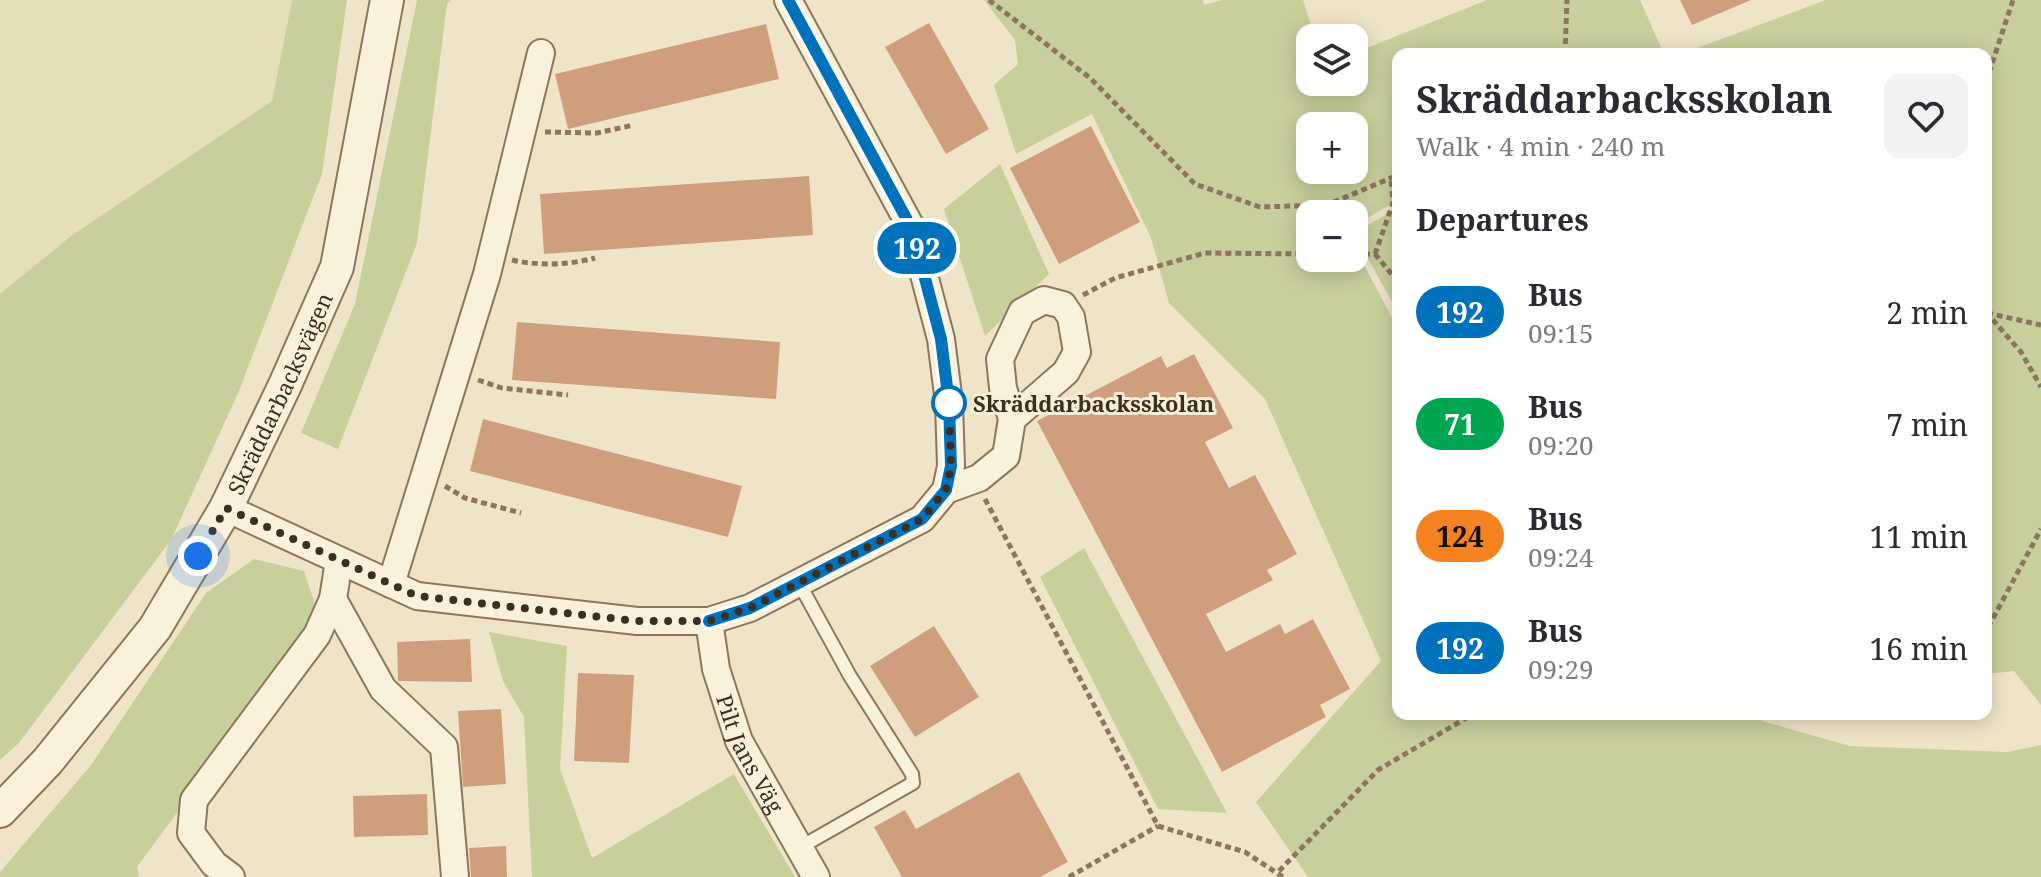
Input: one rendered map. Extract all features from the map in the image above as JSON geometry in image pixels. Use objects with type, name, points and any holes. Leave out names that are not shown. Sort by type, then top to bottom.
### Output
[{"type":"street","name":"Skräddarbacksvägen","points":[[0,811],[47,762],[155,628],[226,508],[337,267],[387,0]]},
{"type":"street","points":[[226,508],[417,596],[637,621],[709,621],[750,608],[922,519],[946,490],[951,466],[941,339],[912,229],[788,0]]},
{"type":"street","points":[[391,584],[492,256],[541,53]]},
{"type":"street","points":[[946,490],[979,478],[1006,456],[1012,419],[1003,388],[1000,359],[1022,312],[1044,300],[1063,305],[1071,317],[1077,352],[1066,372],[1040,391],[1012,419]]},
{"type":"street","points":[[231,877],[214,864],[191,833],[194,800],[317,635],[333,599],[339,561]]},
{"type":"street","points":[[333,599],[383,689],[444,747],[455,877]]},
{"type":"street","name":"Pilt Jans Väg","points":[[709,621],[716,669],[739,741],[816,877]]},
{"type":"lane","points":[[799,583],[850,676],[912,774],[913,783],[799,848]]},
{"type":"path","points":[[989,0],[1090,78],[1195,184],[1260,207],[1327,205],[1392,177]]},
{"type":"path","points":[[1565,48],[1567,0]]},
{"type":"path","points":[[1992,64],[2013,0]]},
{"type":"path","points":[[524,129],[564,135],[634,125]]},
{"type":"path","points":[[1375,254],[1392,206]]},
{"type":"path","points":[[1063,305],[1115,278],[1205,253],[1296,254]]},
{"type":"path","points":[[1368,254],[1375,254]]},
{"type":"path","points":[[1375,254],[1392,275]]},
{"type":"path","points":[[492,256],[530,264],[578,262],[595,258]]},
{"type":"path","points":[[1992,314],[2041,325]]},
{"type":"path","points":[[1992,319],[2021,352],[2041,387]]},
{"type":"path","points":[[458,373],[502,388],[568,395]]},
{"type":"path","points":[[427,475],[465,498],[521,513]]},
{"type":"path","points":[[1992,620],[2041,529]]},
{"type":"path","points":[[1069,877],[1158,826],[1245,852],[1281,874],[1378,770],[1463,720]]},
{"type":"shaded area","points":[[0,0],[292,0],[272,101],[71,236],[0,294]]},
{"type":"green space","points":[[292,0],[347,0],[322,174],[239,391],[171,540],[19,743],[0,760],[0,294],[71,236],[272,101]]},
{"type":"green space","points":[[417,0],[451,0],[447,4],[417,243],[338,449],[301,433],[355,304]]},
{"type":"green space","points":[[984,0],[1203,0],[1204,5],[1222,0],[1303,0],[1311,24],[1296,24],[1296,96],[1368,96],[1368,47],[1487,0],[1640,0],[1661,48],[1392,48],[1392,204],[1368,218],[1368,200],[1296,200],[1296,272],[1368,272],[1392,318],[1392,720],[1761,720],[1850,746],[2008,752],[2041,745],[2041,877],[1308,877],[1256,802],[1381,661],[1265,399],[1169,303],[1151,238],[1092,114],[1016,154],[994,85],[1018,64],[1015,40]]},
{"type":"green space","points":[[1826,0],[2041,0],[2041,705],[2014,671],[1992,673],[1992,48],[1697,48]]},
{"type":"green space","points":[[1000,164],[1049,274],[985,336],[944,209]]},
{"type":"green space","points":[[1392,211],[1392,302],[1368,258],[1368,225]]},
{"type":"green space","points":[[1084,548],[1227,813],[1158,809],[1040,577]]},
{"type":"green space","points":[[254,559],[304,571],[320,619],[137,867],[139,877],[0,877],[0,872],[91,765],[206,593]]},
{"type":"green space","points":[[489,632],[567,646],[560,769],[592,858],[734,774],[795,877],[532,877],[524,717],[503,681]]},
{"type":"building","points":[[1680,0],[1751,0],[1692,25]]},
{"type":"building","points":[[929,23],[989,129],[946,154],[885,47]]},
{"type":"building","points":[[766,24],[779,79],[568,129],[555,74]]},
{"type":"building","points":[[1091,126],[1140,222],[1059,264],[1010,168]]},
{"type":"building","points":[[809,176],[813,235],[544,254],[540,194]]},
{"type":"building","points":[[517,322],[780,342],[776,399],[512,380]]},
{"type":"building","points":[[1194,354],[1233,428],[1205,442],[1229,488],[1255,475],[1297,554],[1267,570],[1273,580],[1206,614],[1226,652],[1280,624],[1285,634],[1313,619],[1350,689],[1320,705],[1326,717],[1222,772],[1037,421],[1161,356],[1167,368]]},
{"type":"building","points":[[483,419],[742,486],[728,537],[470,471]]},
{"type":"building","points":[[934,626],[979,697],[915,737],[870,666]]},
{"type":"building","points":[[470,639],[472,682],[398,681],[397,642]]},
{"type":"building","points":[[578,673],[634,675],[629,763],[574,761]]},
{"type":"building","points":[[501,709],[506,784],[463,787],[458,711]]},
{"type":"building","points":[[1019,772],[1068,862],[1040,877],[902,877],[874,827],[905,810],[916,829]]},
{"type":"building","points":[[427,794],[428,835],[354,837],[353,796]]},
{"type":"building","points":[[506,846],[507,877],[471,877],[469,848]]},
{"type":"bus line","name":"192","points":[[709,621],[750,608],[922,519],[946,490],[951,466],[949,403],[941,339],[912,229],[788,0]]},
{"type":"place","name":"Skräddarbacksskolan","points":[[949,403]]},
{"type":"route","points":[[198,556],[226,508],[417,596],[637,621],[709,621],[750,608],[922,519],[946,490],[951,466],[949,403]]}]
